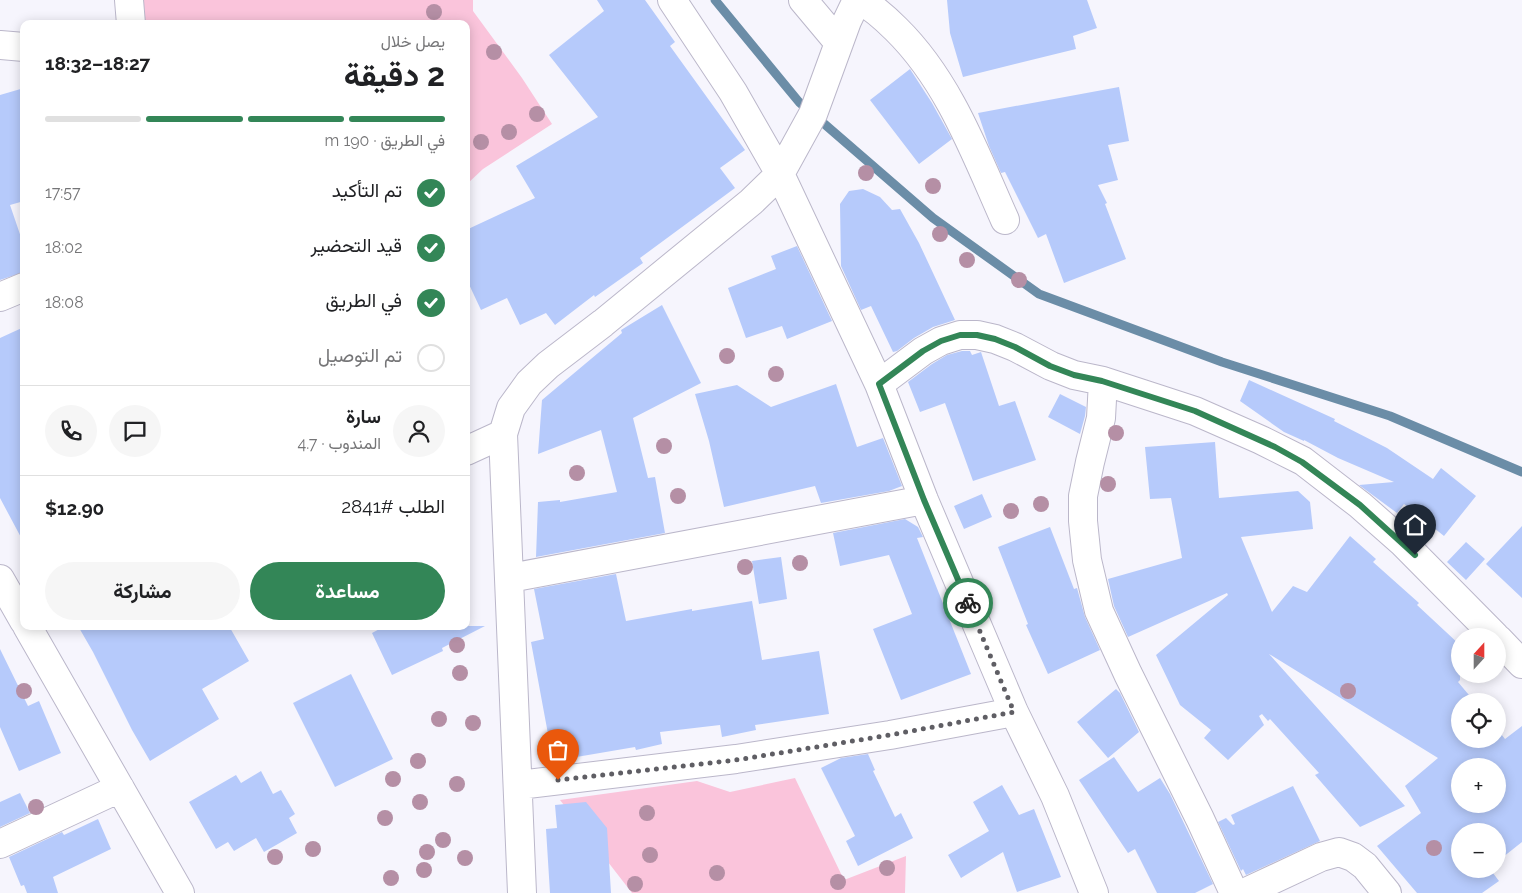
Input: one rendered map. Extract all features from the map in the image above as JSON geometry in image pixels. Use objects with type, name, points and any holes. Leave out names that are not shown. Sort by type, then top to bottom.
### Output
[{"type":"street","points":[[129,0],[131,20]]},
{"type":"street","points":[[672,0],[733,92],[780,174],[879,384],[924,500],[1014,712],[1055,796],[1094,893]]},
{"type":"street","points":[[803,0],[849,13],[870,6],[906,39],[931,70],[962,123],[1005,220]]},
{"type":"street","points":[[522,893],[503,434],[511,408],[529,383],[548,365],[603,323],[751,202],[780,174],[813,114],[849,13]]},
{"type":"street","points":[[0,45],[20,47]]},
{"type":"street","points":[[0,297],[20,289]]},
{"type":"street","points":[[879,384],[923,351],[941,341],[960,335],[977,335],[995,339],[1015,347],[1050,366],[1074,375],[1102,381],[1195,411],[1261,440],[1302,462],[1360,505],[1402,542],[1486,628]]},
{"type":"street","points":[[1102,381],[1101,418],[1090,462],[1083,504],[1087,560],[1099,611],[1128,674],[1200,818],[1234,893]]},
{"type":"street","points":[[470,449],[503,434]]},
{"type":"street","points":[[510,578],[924,500]]},
{"type":"street","points":[[0,579],[20,614]]},
{"type":"street","points":[[29,630],[180,893]]},
{"type":"street","points":[[1506,648],[1522,664]]},
{"type":"street","points":[[519,785],[736,760],[890,735],[1014,712]]},
{"type":"street","points":[[0,844],[120,788]]},
{"type":"street","points":[[1244,893],[1321,857],[1339,852],[1353,857],[1365,866],[1387,893]]},
{"type":"shaded area","points":[[142,0],[473,0],[473,11],[522,78],[552,124],[483,169],[470,181],[470,20],[140,20]]},
{"type":"shaded area","points":[[795,778],[844,880],[906,856],[905,893],[632,893],[560,800],[697,781],[730,792]]},
{"type":"building","points":[[597,0],[645,0],[675,42],[670,46],[745,150],[720,168],[735,188],[640,258],[643,263],[595,297],[594,295],[555,325],[546,313],[520,325],[507,298],[481,310],[470,287],[470,228],[535,198],[516,166],[598,117],[549,55],[604,11]]},
{"type":"building","points":[[947,0],[1087,0],[1097,28],[1073,36],[1076,49],[963,77],[950,33]]},
{"type":"building","points":[[910,69],[952,139],[919,164],[870,100]]},
{"type":"building","points":[[1119,87],[1129,141],[1108,145],[1118,180],[1098,185],[1107,203],[1105,204],[1126,259],[1064,283],[1046,234],[1038,238],[1005,172],[1001,173],[989,146],[978,113]]},
{"type":"building","points":[[20,89],[20,202],[10,205],[20,234],[20,273],[0,280],[0,95]]},
{"type":"building","points":[[863,189],[880,197],[892,210],[900,209],[919,243],[955,320],[933,327],[893,352],[871,306],[861,310],[841,266],[840,204],[849,191]]},
{"type":"building","points":[[797,246],[832,321],[787,339],[782,326],[746,338],[728,288],[776,269],[771,256]]},
{"type":"building","points":[[662,305],[701,383],[633,418],[648,478],[655,477],[665,533],[536,557],[538,502],[560,500],[560,502],[617,492],[601,430],[538,454],[542,400],[622,333],[621,330]]},
{"type":"building","points":[[20,329],[20,536],[0,498],[0,338]]},
{"type":"building","points":[[970,351],[972,355],[981,352],[999,406],[1015,401],[1036,460],[973,481],[945,403],[920,412],[908,382],[947,355]]},
{"type":"building","points":[[1249,380],[1335,419],[1334,421],[1387,448],[1433,479],[1441,468],[1476,496],[1444,536],[1404,504],[1397,513],[1359,485],[1394,482],[1284,432],[1240,401]]},
{"type":"building","points":[[836,384],[857,447],[883,438],[902,486],[889,491],[821,503],[815,486],[724,507],[709,441],[695,394],[737,385],[771,407]]},
{"type":"building","points":[[1060,394],[1086,407],[1080,434],[1048,417]]},
{"type":"building","points":[[1215,442],[1219,498],[1298,491],[1310,502],[1313,529],[1241,537],[1272,612],[1293,586],[1307,592],[1350,536],[1376,559],[1373,562],[1419,603],[1417,605],[1451,637],[1451,683],[1459,683],[1467,693],[1451,693],[1451,748],[1506,748],[1506,738],[1522,726],[1522,842],[1506,855],[1506,823],[1451,823],[1451,878],[1497,878],[1499,881],[1482,893],[1417,893],[1377,846],[1421,813],[1405,786],[1438,758],[1269,654],[1405,806],[1360,827],[1315,775],[1319,773],[1270,719],[1268,721],[1262,714],[1259,716],[1264,725],[1228,760],[1204,738],[1211,730],[1180,705],[1156,655],[1228,595],[1227,593],[1128,637],[1114,606],[1108,579],[1182,558],[1171,498],[1150,499],[1145,447]]},
{"type":"building","points":[[982,494],[992,517],[964,529],[954,506]]},
{"type":"building","points":[[905,519],[918,527],[923,537],[917,538],[971,674],[901,700],[873,629],[912,614],[889,555],[840,566],[833,533]]},
{"type":"building","points":[[1522,526],[1522,598],[1486,564]]},
{"type":"building","points":[[1050,527],[1074,589],[1077,588],[1085,617],[1100,650],[1048,674],[1026,625],[1028,624],[998,547]]},
{"type":"building","points":[[1466,542],[1485,559],[1466,580],[1447,562]]},
{"type":"building","points":[[781,557],[787,599],[759,604],[752,561]]},
{"type":"building","points":[[616,574],[626,621],[692,609],[692,611],[752,601],[762,660],[819,651],[829,714],[755,725],[756,730],[722,737],[720,725],[660,732],[662,744],[636,750],[635,747],[553,761],[531,642],[544,639],[534,589]]},
{"type":"building","points":[[470,626],[485,626],[442,648],[443,651],[392,675],[372,633],[378,630],[470,630]]},
{"type":"building","points":[[80,630],[231,630],[249,661],[202,689],[219,719],[150,761],[132,730]]},
{"type":"building","points":[[0,649],[28,706],[39,701],[61,753],[19,771],[0,727]]},
{"type":"building","points":[[351,674],[393,759],[335,787],[293,703]]},
{"type":"building","points":[[1116,689],[1120,693],[1139,732],[1108,758],[1077,722]]},
{"type":"building","points":[[868,754],[875,770],[873,771],[895,817],[901,813],[913,838],[858,866],[846,841],[855,836],[821,768],[841,758]]},
{"type":"building","points":[[1114,757],[1138,792],[1160,778],[1170,794],[1213,884],[1195,893],[1157,893],[1135,849],[1128,853],[1079,780]]},
{"type":"building","points":[[261,771],[273,794],[281,790],[295,814],[289,818],[297,833],[264,852],[256,838],[234,851],[228,842],[216,849],[189,802],[236,775],[241,783]]},
{"type":"building","points":[[1002,785],[1019,815],[1034,809],[1061,877],[1017,892],[1003,852],[961,878],[948,855],[989,831],[973,802]]},
{"type":"building","points":[[1293,786],[1320,841],[1246,875],[1243,869],[1241,871],[1218,822],[1226,818],[1233,825],[1235,824],[1231,815]]},
{"type":"building","points":[[20,793],[30,813],[0,827],[0,802]]},
{"type":"building","points":[[586,802],[607,828],[611,893],[550,893],[546,829],[557,828],[555,805]]},
{"type":"building","points":[[98,819],[111,849],[53,877],[58,893],[27,893],[24,885],[21,886],[9,857],[62,832],[64,835]]},
{"type":"waterway","points":[[715,0],[799,102],[933,218],[1039,294],[1222,362],[1390,416],[1522,472]]},
{"type":"way so far","points":[[558,780],[736,760],[890,735],[1014,712],[968,603]]},
{"type":"route","points":[[968,603],[924,500],[879,384],[923,351],[941,341],[960,335],[977,335],[995,339],[1015,347],[1050,366],[1195,411],[1261,440],[1302,462],[1360,505],[1415,555]]}]
